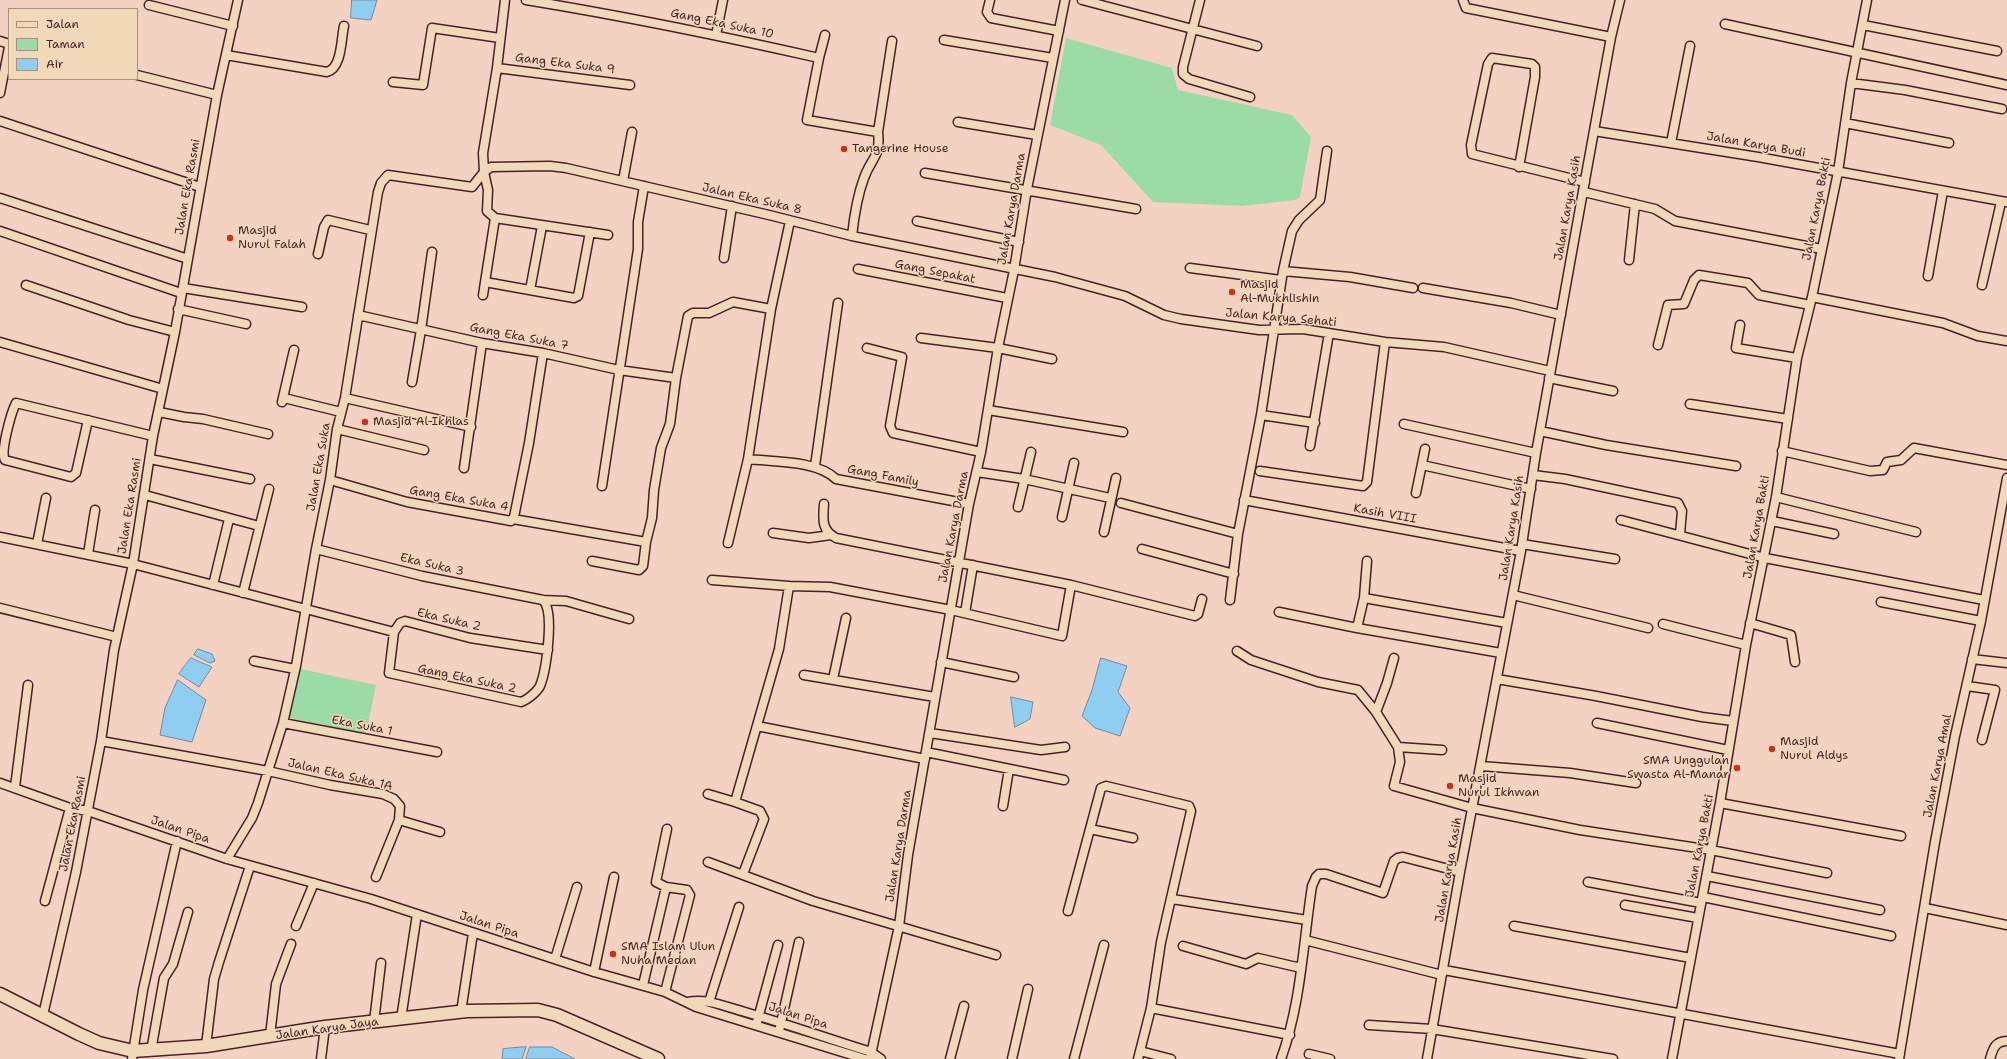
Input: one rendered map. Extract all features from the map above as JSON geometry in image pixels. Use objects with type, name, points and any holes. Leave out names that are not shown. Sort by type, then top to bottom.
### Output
[{"type":"main road","name":"Jalan Karya Jaya","points":[[0,994],[79,1034],[133,1055],[151,1051],[206,1046],[325,1027],[461,1012],[538,1010],[557,1015],[658,1059]]},
{"type":"street","name":"Jalan Eka Rasmi","points":[[43,1015],[65,927],[88,811],[101,741],[117,637],[133,564],[145,495],[153,436],[175,332],[217,95],[238,0]]},
{"type":"street","points":[[505,0],[497,68],[483,153],[484,172],[488,190],[487,211],[495,218],[608,235]]},
{"type":"street","name":"Gang Eka Suka 10","points":[[526,0],[611,14],[759,43],[818,58]]},
{"type":"street","points":[[716,35],[723,0]]},
{"type":"street","points":[[990,0],[987,12],[991,18],[1059,31]]},
{"type":"street","name":"Jalan Karya Darma","points":[[870,1055],[899,926],[908,854],[969,504],[981,452],[998,348],[1007,298],[1014,270],[1037,135],[1066,0]]},
{"type":"street","points":[[1082,0],[1257,46]]},
{"type":"street","points":[[1200,0],[1194,29],[1183,67],[1184,76],[1250,97]]},
{"type":"street","points":[[1463,0],[1465,7],[1468,8],[1611,37]]},
{"type":"street","name":"Jalan Karya Kasih","points":[[1427,1059],[1460,872],[1522,548],[1536,453],[1611,37],[1620,0]]},
{"type":"street","name":"Jalan Karya Bakti","points":[[1672,1059],[1707,876],[1750,623],[1772,521],[1797,358],[1811,301],[1838,172],[1844,123],[1856,52],[1863,25],[1867,0]]},
{"type":"street","points":[[149,5],[233,26]]},
{"type":"street","points":[[1725,24],[2007,85]]},
{"type":"street","points":[[1863,25],[1997,51]]},
{"type":"street","points":[[226,55],[327,72],[333,70],[337,63],[344,26]]},
{"type":"street","points":[[393,82],[422,85],[432,28],[500,38]]},
{"type":"street","points":[[825,35],[818,58],[807,120],[878,132]]},
{"type":"street","points":[[944,40],[1053,58]]},
{"type":"street","points":[[852,236],[856,208],[864,178],[878,149],[878,132],[892,41]]},
{"type":"street","points":[[1671,144],[1690,46]]},
{"type":"street","points":[[0,93],[8,51]]},
{"type":"street","points":[[1519,167],[1535,67],[1532,64],[1492,58],[1488,64],[1470,151],[1472,154],[1519,167],[1585,182]]},
{"type":"street","name":"Gang Eka Suka 9","points":[[497,68],[630,85]]},
{"type":"street","points":[[138,76],[217,95]]},
{"type":"street","points":[[1851,83],[1912,92],[2002,110]]},
{"type":"street","points":[[0,121],[200,187]]},
{"type":"street","points":[[958,122],[1037,135]]},
{"type":"street","points":[[1844,123],[1949,142]]},
{"type":"street","name":"Jalan Karya Budi","points":[[1594,131],[1838,172],[2004,202]]},
{"type":"street","points":[[623,181],[632,132]]},
{"type":"street","points":[[1230,600],[1238,534],[1261,415],[1281,280],[1292,231],[1299,220],[1320,200],[1327,151]]},
{"type":"street","name":"Jalan Eka Suka 8","points":[[484,172],[491,167],[550,166],[588,172],[852,236],[1014,270]]},
{"type":"street","name":"Jalan Eka Suka","points":[[227,859],[252,818],[283,723],[295,668],[330,480],[337,429],[345,398],[370,230],[378,192],[381,184],[388,175],[472,187],[484,172]]},
{"type":"street","points":[[925,173],[1027,189],[1136,209]]},
{"type":"street","points":[[602,486],[638,249],[638,222],[644,186]]},
{"type":"street","points":[[1928,276],[1943,191]]},
{"type":"street","points":[[1584,192],[1658,210],[1666,218],[1675,221],[1822,249]]},
{"type":"street","points":[[0,198],[188,259]]},
{"type":"street","points":[[1982,285],[2004,202]]},
{"type":"street","points":[[1629,260],[1636,204]]},
{"type":"street","points":[[724,258],[732,206]]},
{"type":"street","points":[[483,295],[495,218]]},
{"type":"street","points":[[318,254],[324,227],[328,220],[370,230]]},
{"type":"street","points":[[728,543],[748,459],[771,309],[790,221]]},
{"type":"street","points":[[917,221],[1019,242]]},
{"type":"street","points":[[530,290],[542,226]]},
{"type":"street","points":[[0,231],[182,290],[302,307]]},
{"type":"street","points":[[485,282],[574,298],[578,296],[590,232]]},
{"type":"street","points":[[412,382],[422,330],[432,252]]},
{"type":"street","points":[[1190,268],[1281,280]]},
{"type":"street","name":"Gang Sepakat","points":[[858,269],[1007,298]]},
{"type":"street","name":"Jalan Karya Sehati","points":[[1014,270],[1054,277],[1125,296],[1164,315],[1230,327],[1274,331],[1303,329],[1385,342],[1444,347],[1613,391]]},
{"type":"street","points":[[1283,271],[1350,277],[1414,288]]},
{"type":"street","points":[[1658,345],[1668,305],[1684,304],[1694,280],[1700,274],[1748,283],[1758,294],[1762,296],[1811,301],[1943,323],[1978,336],[2007,341]]},
{"type":"street","points":[[26,285],[129,320],[175,332]]},
{"type":"street","points":[[1424,288],[1561,315]]},
{"type":"street","points":[[592,561],[639,570],[643,566],[646,542],[652,518],[654,490],[661,448],[670,424],[676,378],[687,320],[691,313],[710,313],[733,302],[771,309]]},
{"type":"street","points":[[815,466],[838,303]]},
{"type":"street","points":[[178,309],[246,324]]},
{"type":"street","name":"Gang Eka Suka 7","points":[[358,315],[482,343],[543,353],[619,370],[676,378]]},
{"type":"street","points":[[1740,325],[1736,348],[1797,358]]},
{"type":"street","points":[[1310,446],[1315,424],[1329,333]]},
{"type":"street","points":[[921,338],[998,348],[1052,359]]},
{"type":"street","points":[[0,342],[163,390]]},
{"type":"street","points":[[1260,471],[1363,486],[1367,482],[1385,342]]},
{"type":"street","points":[[464,468],[482,343]]},
{"type":"street","points":[[867,348],[902,357],[890,426],[893,434],[981,452]]},
{"type":"street","points":[[294,350],[283,400],[341,412]]},
{"type":"street","name":"Gang Eka Suka 4","points":[[330,480],[408,502],[510,522],[513,519],[529,442],[543,353]]},
{"type":"street","points":[[345,398],[471,427]]},
{"type":"street","points":[[88,420],[76,473],[71,477],[5,460],[3,457],[5,441],[16,403],[88,420],[153,436]]},
{"type":"street","points":[[1690,404],[1788,419]]},
{"type":"street","points":[[988,410],[1123,432]]},
{"type":"street","points":[[159,412],[184,418],[203,419],[268,434]]},
{"type":"street","points":[[1261,415],[1315,424]]},
{"type":"street","points":[[1404,424],[1536,453]]},
{"type":"street","points":[[337,429],[424,450]]},
{"type":"street","points":[[1540,431],[1606,445],[1736,466]]},
{"type":"street","points":[[1782,451],[1870,471],[1883,470],[1887,462],[1904,459],[1914,448],[2007,465]]},
{"type":"street","points":[[1416,494],[1425,450]]},
{"type":"street","points":[[1018,507],[1031,452]]},
{"type":"street","points":[[150,459],[250,479]]},
{"type":"street","name":"Gang Family","points":[[748,459],[815,466],[830,473],[836,479],[969,504]]},
{"type":"street","points":[[1062,518],[1074,463]]},
{"type":"street","points":[[1422,465],[1531,488]]},
{"type":"street","points":[[977,472],[1110,498]]},
{"type":"street","points":[[1533,475],[1565,479],[1678,503],[1682,511],[1680,534]]},
{"type":"street","points":[[1104,532],[1110,498],[1116,478]]},
{"type":"street","name":"Jalan Karya Amal","points":[[1899,1056],[1956,736],[1980,621],[2007,478]]},
{"type":"street","points":[[243,594],[269,489]]},
{"type":"street","points":[[145,495],[259,526]]},
{"type":"street","points":[[37,544],[46,498]]},
{"type":"street","points":[[1776,498],[1916,532]]},
{"type":"street","name":"Kasih VIII","points":[[1244,500],[1522,548],[1615,559]]},
{"type":"street","points":[[1120,503],[1238,534]]},
{"type":"street","points":[[824,504],[823,524],[831,535],[836,538],[1071,585],[1195,616],[1198,614],[1202,599]]},
{"type":"street","points":[[88,554],[95,510]]},
{"type":"street","points":[[213,585],[229,519]]},
{"type":"street","points":[[513,519],[646,542]]},
{"type":"street","points":[[1621,520],[1680,534],[1697,541],[1765,558],[1984,600]]},
{"type":"street","points":[[1772,521],[1834,534]]},
{"type":"street","points":[[773,533],[809,538],[831,535]]},
{"type":"street","points":[[0,538],[37,544],[133,564],[243,594],[394,632]]},
{"type":"street","name":"Eka Suka 3","points":[[316,549],[422,576],[543,600],[566,601],[629,619]]},
{"type":"street","points":[[1142,549],[1234,574]]},
{"type":"street","points":[[1357,628],[1364,598],[1367,561]]},
{"type":"street","points":[[965,613],[973,565]]},
{"type":"street","points":[[712,580],[789,586],[830,587],[951,610],[1062,636],[1071,585]]},
{"type":"street","points":[[735,802],[779,649],[789,586]]},
{"type":"street","points":[[1513,595],[1648,628]]},
{"type":"street","points":[[1364,598],[1507,623]]},
{"type":"street","points":[[543,600],[548,608],[548,650]]},
{"type":"street","points":[[1881,602],[1980,621]]},
{"type":"street","points":[[0,608],[117,637]]},
{"type":"street","points":[[1279,612],[1357,628],[1501,653]]},
{"type":"street","points":[[833,679],[846,618]]},
{"type":"street","name":"Eka Suka 2","points":[[394,632],[400,623],[405,622],[470,638],[548,650]]},
{"type":"street","points":[[1750,623],[1791,635],[1793,639],[1795,662]]},
{"type":"street","points":[[1663,624],[1746,645]]},
{"type":"street","name":"Gang Eka Suka 2","points":[[394,632],[388,673],[518,702],[524,702],[539,688],[548,650]]},
{"type":"street","points":[[1237,651],[1251,660],[1318,682],[1358,690],[1376,712],[1398,747],[1400,762],[1394,786],[1472,808],[1580,830],[1711,850],[1827,873]]},
{"type":"street","points":[[1376,712],[1387,683],[1394,658]]},
{"type":"street","points":[[1972,658],[2007,663]]},
{"type":"street","points":[[254,662],[295,668]]},
{"type":"street","points":[[941,662],[1014,677]]},
{"type":"street","points":[[804,675],[935,697]]},
{"type":"street","points":[[1497,679],[1596,696],[1702,717],[1733,721]]},
{"type":"street","points":[[15,788],[28,686]]},
{"type":"street","points":[[1967,686],[1994,690],[1982,740]]},
{"type":"street","name":"Eka Suka 1","points":[[283,723],[437,752]]},
{"type":"street","points":[[1597,723],[1728,750]]},
{"type":"street","points":[[757,726],[1009,769],[1064,780]]},
{"type":"street","points":[[930,733],[1041,750],[1065,747]]},
{"type":"street","name":"Jalan Eka Suka 1A","points":[[101,741],[268,771],[330,785],[391,796],[400,806],[399,820]]},
{"type":"street","points":[[1398,747],[1442,750]]},
{"type":"street","points":[[1481,766],[1576,774],[1636,783]]},
{"type":"street","points":[[1003,806],[1009,769]]},
{"type":"street","name":"Jalan Pipa","points":[[0,783],[70,808],[88,811],[227,859],[371,898],[594,972],[665,992],[688,1002],[697,1000],[709,1002],[759,1016],[781,1023],[815,1039],[881,1059]]},
{"type":"street","points":[[1068,911],[1101,788],[1106,786],[1189,806],[1191,811],[1162,942],[1151,1008],[1139,1055],[1171,1059]]},
{"type":"street","points":[[708,794],[760,811],[764,819],[743,874]]},
{"type":"street","points":[[1720,803],[1901,836]]},
{"type":"street","points":[[45,900],[70,808]]},
{"type":"street","points":[[376,877],[399,820],[440,832]]},
{"type":"street","points":[[665,992],[690,895],[687,890],[666,887],[656,882],[667,829]]},
{"type":"street","points":[[1090,829],[1133,838]]},
{"type":"street","points":[[133,1055],[143,990],[177,841]]},
{"type":"street","points":[[1281,1059],[1290,1035],[1312,886],[1316,877],[1319,874],[1326,874],[1383,893],[1394,861],[1398,858],[1403,857],[1460,872]]},
{"type":"street","points":[[708,862],[813,901],[996,955]]},
{"type":"street","points":[[206,1046],[217,968],[250,866]]},
{"type":"street","points":[[1707,876],[1880,910]]},
{"type":"street","points":[[594,972],[614,877]]},
{"type":"street","points":[[1588,882],[1702,900],[1891,936]]},
{"type":"street","points":[[296,926],[314,883]]},
{"type":"street","points":[[642,985],[666,887]]},
{"type":"street","points":[[555,959],[577,888]]},
{"type":"street","points":[[1172,899],[1307,920]]},
{"type":"street","points":[[1625,905],[1698,918]]},
{"type":"street","points":[[709,1002],[739,907]]},
{"type":"street","points":[[1925,908],[2007,925]]},
{"type":"street","points":[[151,1051],[164,978],[174,964],[188,912]]},
{"type":"street","points":[[400,1019],[417,914]]},
{"type":"street","points":[[1514,926],[1691,958]]},
{"type":"street","points":[[461,1012],[473,933]]},
{"type":"street","points":[[1305,940],[1443,973],[1680,1012],[1899,1056]]},
{"type":"street","points":[[779,1032],[799,942]]},
{"type":"street","points":[[270,1036],[276,984],[291,944]]},
{"type":"street","points":[[756,1026],[778,945]]},
{"type":"street","points":[[1074,1059],[1104,945]]},
{"type":"street","points":[[1183,946],[1246,964],[1258,958],[1301,968]]},
{"type":"street","points":[[374,1022],[381,963]]},
{"type":"street","points":[[1012,1059],[1028,989]]},
{"type":"street","points":[[688,1002],[696,1007],[756,1026],[815,1039],[865,1059]]},
{"type":"street","points":[[950,1059],[964,1006]]},
{"type":"street","points":[[1151,1008],[1290,1035]]},
{"type":"street","points":[[1368,1025],[1432,1029],[1613,1059]]},
{"type":"street","points":[[320,1059],[325,1027]]},
{"type":"street","points":[[1990,1059],[1993,1048],[1997,1044],[2007,1041]]},
{"type":"street","points":[[1309,1054],[1330,1059]]},
{"type":"green space","points":[[1066,38],[1172,68],[1178,90],[1292,115],[1311,137],[1300,197],[1296,200],[1242,206],[1153,202],[1101,145],[1050,125]]},
{"type":"green space","points":[[296,668],[376,685],[366,734],[286,717]]},
{"type":"water","points":[[352,0],[377,0],[371,20],[351,18]]},
{"type":"water","points":[[198,649],[212,654],[215,661],[210,663],[194,655]]},
{"type":"water","points":[[191,658],[212,667],[199,687],[179,674]]},
{"type":"water","points":[[1101,658],[1127,666],[1118,692],[1130,708],[1120,736],[1095,728],[1082,716],[1092,690]]},
{"type":"water","points":[[178,680],[206,700],[192,742],[160,735],[165,708]]},
{"type":"water","points":[[1011,697],[1033,702],[1030,719],[1015,727]]},
{"type":"water","points":[[526,1047],[522,1059],[502,1059],[503,1049]]},
{"type":"water","points":[[530,1047],[552,1047],[575,1059],[526,1059]]},
{"type":"place","name":"Tangerine House","points":[[844,149]]},
{"type":"place","name":"Masjid Nurul Falah","points":[[230,238]]},
{"type":"place","name":"Masjid Al-Mukhlishin","points":[[1232,292]]},
{"type":"place","name":"Masjid Al-Ikhlas","points":[[365,422]]},
{"type":"place","name":"Masjid Nurul Aldys","points":[[1772,749]]},
{"type":"place","name":"SMA Unggulan Swasta Al-Manar","points":[[1737,768]]},
{"type":"place","name":"Masjid Nurul Ikhwan","points":[[1450,786]]},
{"type":"place","name":"SMA Islam Ulun Nuha Medan","points":[[613,954]]}]
